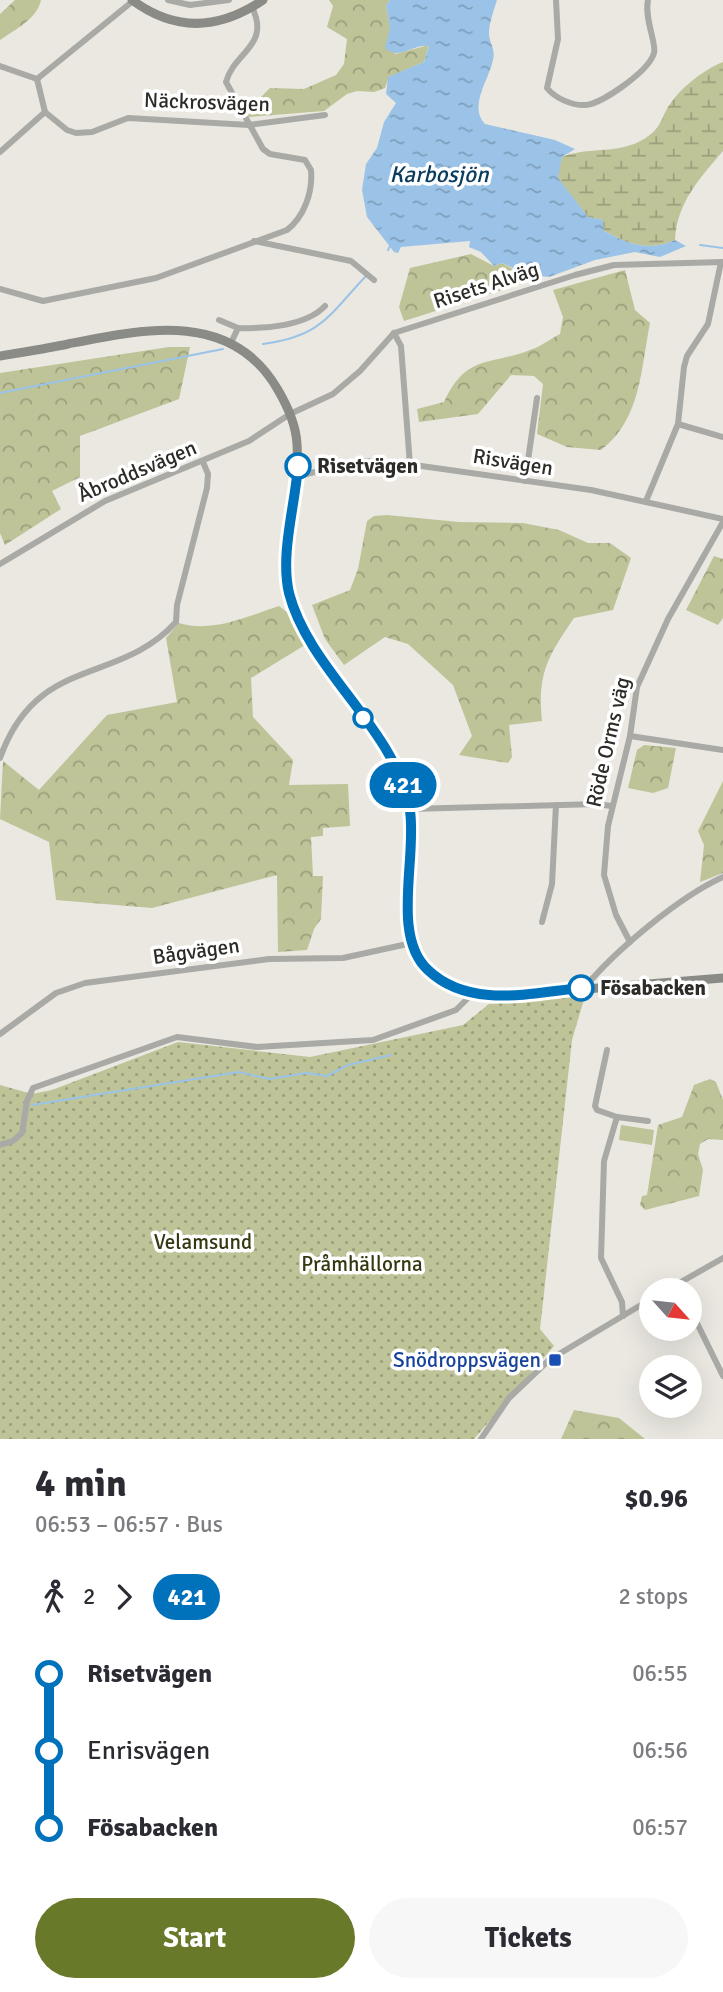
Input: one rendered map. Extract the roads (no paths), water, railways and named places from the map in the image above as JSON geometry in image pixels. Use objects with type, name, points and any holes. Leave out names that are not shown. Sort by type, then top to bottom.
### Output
[{"type":"street","points":[[37,79],[133,0],[157,16],[188,24],[212,23],[263,0]]},
{"type":"street","points":[[168,0],[190,5],[229,0]]},
{"type":"street","points":[[556,0],[558,39],[546,82],[554,95],[579,105],[593,103],[627,84],[652,59],[655,48],[648,27],[648,0]]},
{"type":"street","points":[[0,289],[43,301],[156,278],[293,225],[304,208],[312,177],[305,160],[263,149],[226,82],[235,62],[255,42],[257,27],[252,7]]},
{"type":"street","points":[[0,66],[37,79]]},
{"type":"street","points":[[0,152],[44,112],[37,79]]},
{"type":"street","name":"Näckrosvägen","points":[[44,112],[66,130],[76,132],[92,132],[118,119],[138,117],[249,125],[325,114]]},
{"type":"street","points":[[254,241],[351,261],[374,280]]},
{"type":"street","points":[[646,501],[678,424],[684,367],[711,316],[722,262]]},
{"type":"street","name":"Risets Alväg","points":[[290,414],[319,402],[347,384],[394,333],[614,265],[722,262]]},
{"type":"street","points":[[219,320],[238,328],[287,323],[311,317],[325,306]]},
{"type":"street","points":[[230,345],[238,328]]},
{"type":"street","points":[[0,356],[154,329],[195,331],[230,345],[264,370],[290,414],[297,443],[297,476],[288,558],[289,594],[305,631],[387,755],[403,786],[410,809],[413,854],[407,920],[412,943],[421,964],[429,972],[472,994],[498,996],[723,978]]},
{"type":"street","points":[[394,333],[401,346],[410,465]]},
{"type":"street","points":[[525,481],[537,398]]},
{"type":"street","name":"Åbroddsvägen","points":[[0,564],[105,501],[249,441],[290,414]]},
{"type":"street","points":[[678,424],[723,437]]},
{"type":"street","name":"Risvägen","points":[[297,476],[365,461],[410,465],[646,501],[723,520]]},
{"type":"street","points":[[0,758],[12,728],[30,703],[86,671],[146,647],[176,622],[177,605],[207,488],[208,474],[203,462]]},
{"type":"street","name":"Röde Orms väg","points":[[630,942],[616,915],[604,875],[611,806],[630,736],[640,676],[723,520]]},
{"type":"street","points":[[630,736],[723,750]]},
{"type":"street","points":[[542,922],[552,884],[556,805]]},
{"type":"street","points":[[410,809],[611,806]]},
{"type":"street","points":[[585,987],[630,942],[706,885],[723,877]]},
{"type":"street","name":"Bågvägen","points":[[0,1034],[56,993],[85,983],[269,959],[343,958],[412,943]]},
{"type":"street","points":[[0,1145],[12,1141],[22,1133],[27,1101],[33,1088],[177,1037],[257,1047],[373,1040],[456,1010],[472,994]]},
{"type":"street","points":[[607,1050],[597,1110],[648,1121]]},
{"type":"street","points":[[617,1116],[604,1161],[601,1258],[622,1302],[623,1316]]},
{"type":"street","points":[[687,1278],[723,1258]]},
{"type":"street","points":[[481,1439],[509,1398],[549,1360],[639,1306]]},
{"type":"street","points":[[702,1333],[723,1376]]},
{"type":"water","name":"Karbosjön","points":[[390,0],[497,0],[489,29],[493,60],[479,101],[480,117],[485,124],[555,140],[575,149],[562,157],[558,178],[588,217],[603,220],[604,231],[639,245],[665,244],[675,240],[686,246],[660,257],[635,252],[595,260],[549,277],[529,275],[502,263],[494,266],[481,252],[469,247],[470,241],[401,247],[398,253],[394,252],[367,217],[362,190],[366,164],[377,148],[384,122],[396,103],[386,94],[388,77],[424,62],[429,46],[401,53],[390,52],[385,48],[390,28],[386,5]]},
{"type":"waterway","points":[[700,245],[723,248]]},
{"type":"waterway","points":[[388,250],[390,246]]},
{"type":"waterway","points":[[263,344],[299,335],[323,322],[366,276]]},
{"type":"waterway","points":[[0,393],[223,349]]},
{"type":"waterway","points":[[32,1105],[239,1072],[269,1079],[307,1073],[327,1076],[348,1065],[391,1055]]},
{"type":"place","name":"Risetvägen","points":[[298,466]]},
{"type":"place","name":"Fösabacken","points":[[581,988]]},
{"type":"place","name":"Snödroppsvägen","points":[[555,1360]]},
{"type":"park label","name":"Velamsund","points":[[203,1242]]},
{"type":"park label","name":"Pråmhällorna","points":[[362,1264]]}]
